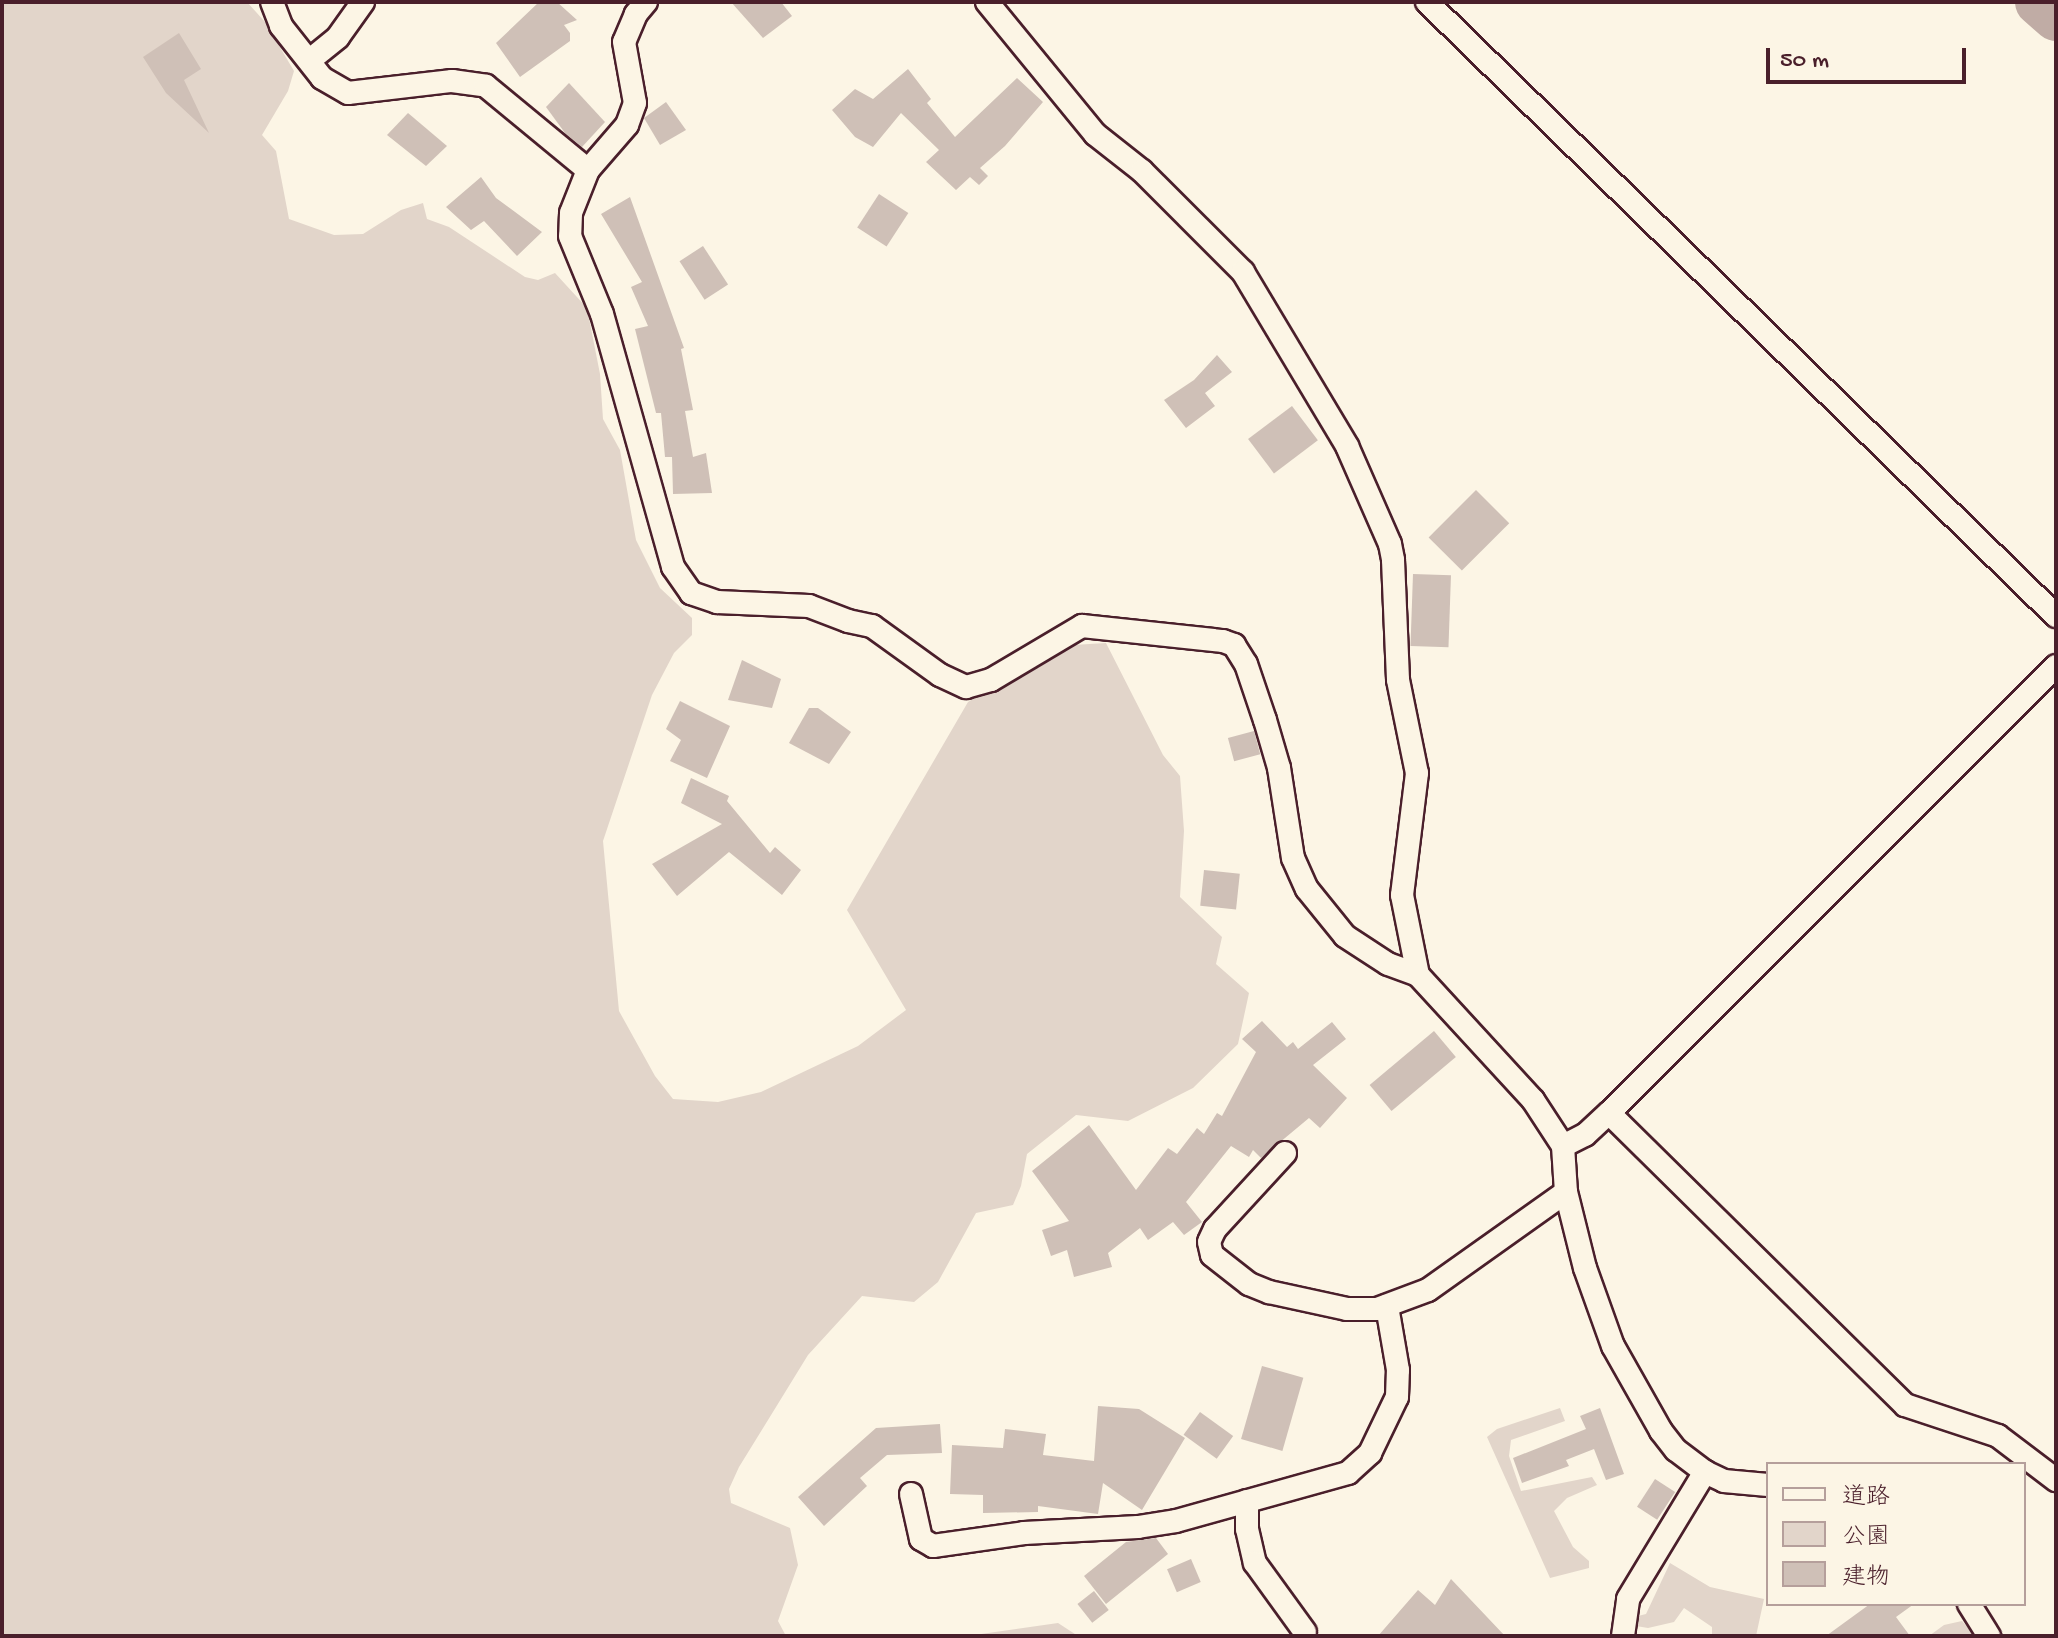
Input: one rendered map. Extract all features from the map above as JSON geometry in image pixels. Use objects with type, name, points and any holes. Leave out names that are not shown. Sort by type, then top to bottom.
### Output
[{"type":"street","points":[[272,2],[281,26],[322,78],[348,93],[452,81],[486,86],[588,170]]},
{"type":"street","points":[[310,60],[338,37],[363,2]]},
{"type":"street","points":[[646,2],[636,14],[624,42],[635,103],[627,125],[588,170],[571,213],[570,236],[602,314],[673,567],[691,593],[717,602],[809,606],[848,621],[872,626],[940,675],[966,687],[991,680],[1082,626],[1223,641],[1234,645],[1246,664],[1269,732],[1279,768],[1293,858],[1307,889],[1345,936],[1388,964],[1418,975],[1533,1100],[1563,1146],[1566,1192],[1585,1268],[1613,1346],[1661,1431],[1676,1450],[1705,1472],[1724,1481],[1766,1485]]},
{"type":"street","points":[[987,2],[1095,134],[1142,171],[1243,272],[1347,446],[1390,544],[1393,560],[1398,680],[1417,773],[1402,895],[1418,975]]},
{"type":"street","points":[[1427,2],[2056,616]]},
{"type":"street","points":[[1563,1146],[1585,1135],[1609,1113],[2056,666]]},
{"type":"street","points":[[1609,1113],[1905,1405],[1998,1436],[2056,1480]]},
{"type":"street","points":[[1285,1153],[1215,1229],[1209,1242],[1212,1255],[1249,1284],[1269,1292],[1347,1309],[1387,1306],[1428,1290],[1566,1192]]},
{"type":"street","points":[[911,1494],[921,1539],[933,1546],[1054,1530],[1138,1527],[1348,1473],[1370,1453],[1389,1417],[1399,1384],[1387,1306]]},
{"type":"street","points":[[1623,1636],[1628,1599],[1705,1472]]},
{"type":"street","points":[[1247,1501],[1247,1529],[1255,1563],[1263,1579],[1305,1632]]},
{"type":"street","points":[[1970,1606],[1989,1636]]},
{"type":"green space","points":[[2,2],[247,2],[265,22],[294,71],[288,91],[262,135],[276,151],[289,219],[334,235],[363,234],[401,210],[423,203],[427,219],[449,227],[525,277],[538,280],[555,273],[587,308],[600,374],[603,419],[620,450],[636,540],[660,588],[692,618],[692,635],[674,653],[652,695],[603,841],[619,1011],[655,1076],[673,1099],[718,1102],[761,1092],[858,1046],[906,1010],[847,910],[968,702],[1057,646],[1106,643],[1163,755],[1180,776],[1184,831],[1180,897],[1222,937],[1216,964],[1249,993],[1238,1044],[1193,1088],[1128,1121],[1076,1115],[1027,1154],[1021,1186],[1013,1205],[976,1213],[938,1282],[914,1302],[862,1296],[808,1355],[739,1467],[729,1489],[731,1503],[790,1528],[798,1565],[778,1621],[786,1636],[2,1636]]},
{"type":"green space","points":[[1560,1408],[1565,1421],[1511,1440],[1509,1456],[1521,1491],[1592,1477],[1597,1485],[1567,1498],[1554,1511],[1573,1547],[1589,1561],[1589,1568],[1550,1578],[1487,1437],[1497,1429]]},
{"type":"green space","points":[[1670,1563],[1710,1587],[1764,1599],[1756,1636],[1712,1636],[1712,1627],[1684,1608],[1674,1622],[1648,1628],[1636,1626],[1638,1616],[1646,1614]]},
{"type":"green space","points":[[1962,1621],[1975,1636],[1929,1636],[1944,1625]]},
{"type":"green space","points":[[1058,1623],[1078,1636],[967,1636]]},
{"type":"building","points":[[539,2],[557,2],[577,20],[564,25],[570,33],[570,41],[520,77],[496,43]]},
{"type":"building","points":[[731,2],[781,2],[792,16],[763,38]]},
{"type":"building","points":[[179,33],[201,69],[184,80],[209,133],[166,93],[143,57]]},
{"type":"building","points":[[908,69],[931,99],[927,103],[955,137],[1017,78],[1043,102],[1005,146],[980,168],[988,176],[979,185],[970,177],[956,190],[926,162],[939,150],[901,113],[873,147],[855,137],[832,110],[855,89],[873,99]]},
{"type":"building","points":[[569,83],[605,122],[582,147],[565,133],[546,107]]},
{"type":"building","points":[[666,102],[686,130],[660,145],[644,118]]},
{"type":"building","points":[[408,113],[447,146],[426,166],[387,135]]},
{"type":"building","points":[[481,177],[496,198],[542,232],[517,256],[484,221],[471,230],[446,207]]},
{"type":"building","points":[[879,194],[908,213],[887,247],[857,228]]},
{"type":"building","points":[[630,197],[684,348],[681,349],[693,410],[685,411],[693,457],[706,453],[712,493],[673,494],[672,457],[665,457],[661,413],[656,413],[635,329],[648,326],[631,287],[642,282],[601,214]]},
{"type":"building","points":[[703,246],[728,285],[705,300],[680,261]]},
{"type":"building","points":[[1217,355],[1232,372],[1205,393],[1215,406],[1186,428],[1164,400],[1194,380]]},
{"type":"building","points":[[1292,406],[1318,440],[1274,473],[1248,439]]},
{"type":"building","points":[[1476,490],[1509,523],[1462,571],[1429,537]]},
{"type":"building","points":[[1413,574],[1451,575],[1448,647],[1410,646]]},
{"type":"building","points":[[742,660],[781,679],[772,708],[728,700]]},
{"type":"building","points":[[680,701],[730,726],[707,778],[670,761],[681,740],[666,729]]},
{"type":"building","points":[[809,708],[818,708],[851,732],[829,764],[789,743]]},
{"type":"building","points":[[1254,731],[1260,754],[1234,761],[1228,738]]},
{"type":"building","points":[[691,778],[729,796],[727,801],[770,853],[775,847],[801,870],[782,895],[729,852],[677,896],[652,864],[722,824],[681,803]]},
{"type":"building","points":[[1204,870],[1240,874],[1236,910],[1200,906]]},
{"type":"building","points":[[1262,1021],[1287,1047],[1293,1042],[1298,1049],[1332,1022],[1346,1039],[1313,1065],[1347,1098],[1320,1128],[1309,1118],[1261,1158],[1253,1150],[1249,1157],[1231,1146],[1186,1202],[1202,1222],[1184,1235],[1173,1222],[1148,1240],[1140,1228],[1108,1253],[1112,1267],[1074,1277],[1067,1250],[1051,1256],[1042,1230],[1069,1221],[1032,1171],[1089,1125],[1136,1190],[1168,1148],[1177,1154],[1197,1128],[1204,1134],[1217,1113],[1222,1116],[1256,1052],[1242,1039]]},
{"type":"building","points":[[1434,1031],[1456,1057],[1392,1111],[1370,1085]]},
{"type":"building","points":[[1262,1366],[1303,1378],[1282,1451],[1241,1439]]},
{"type":"building","points":[[1098,1406],[1139,1409],[1185,1438],[1142,1510],[1103,1483],[1098,1514],[1038,1506],[1038,1512],[983,1513],[983,1495],[950,1494],[952,1445],[1003,1448],[1005,1429],[1046,1434],[1043,1455],[1094,1461]]},
{"type":"building","points":[[1600,1408],[1624,1474],[1606,1480],[1594,1449],[1566,1460],[1569,1466],[1522,1483],[1513,1458],[1586,1429],[1580,1416]]},
{"type":"building","points":[[1200,1412],[1233,1436],[1217,1459],[1184,1435]]},
{"type":"building","points":[[940,1424],[942,1453],[887,1455],[860,1478],[867,1486],[824,1526],[798,1497],[876,1428]]},
{"type":"building","points":[[1655,1479],[1675,1492],[1657,1520],[1637,1507]]},
{"type":"building","points":[[1156,1538],[1168,1554],[1106,1604],[1084,1576],[1126,1542]]},
{"type":"building","points":[[1191,1559],[1201,1582],[1177,1592],[1167,1569]]},
{"type":"building","points":[[1451,1579],[1505,1636],[1378,1636],[1418,1590],[1435,1605]]},
{"type":"building","points":[[1094,1591],[1109,1610],[1092,1623],[1077,1604]]},
{"type":"building","points":[[1867,1606],[1911,1606],[1896,1617],[1910,1636],[1826,1636]]},
{"type":"waterway","points":[[2039,2],[2056,17]]}]
